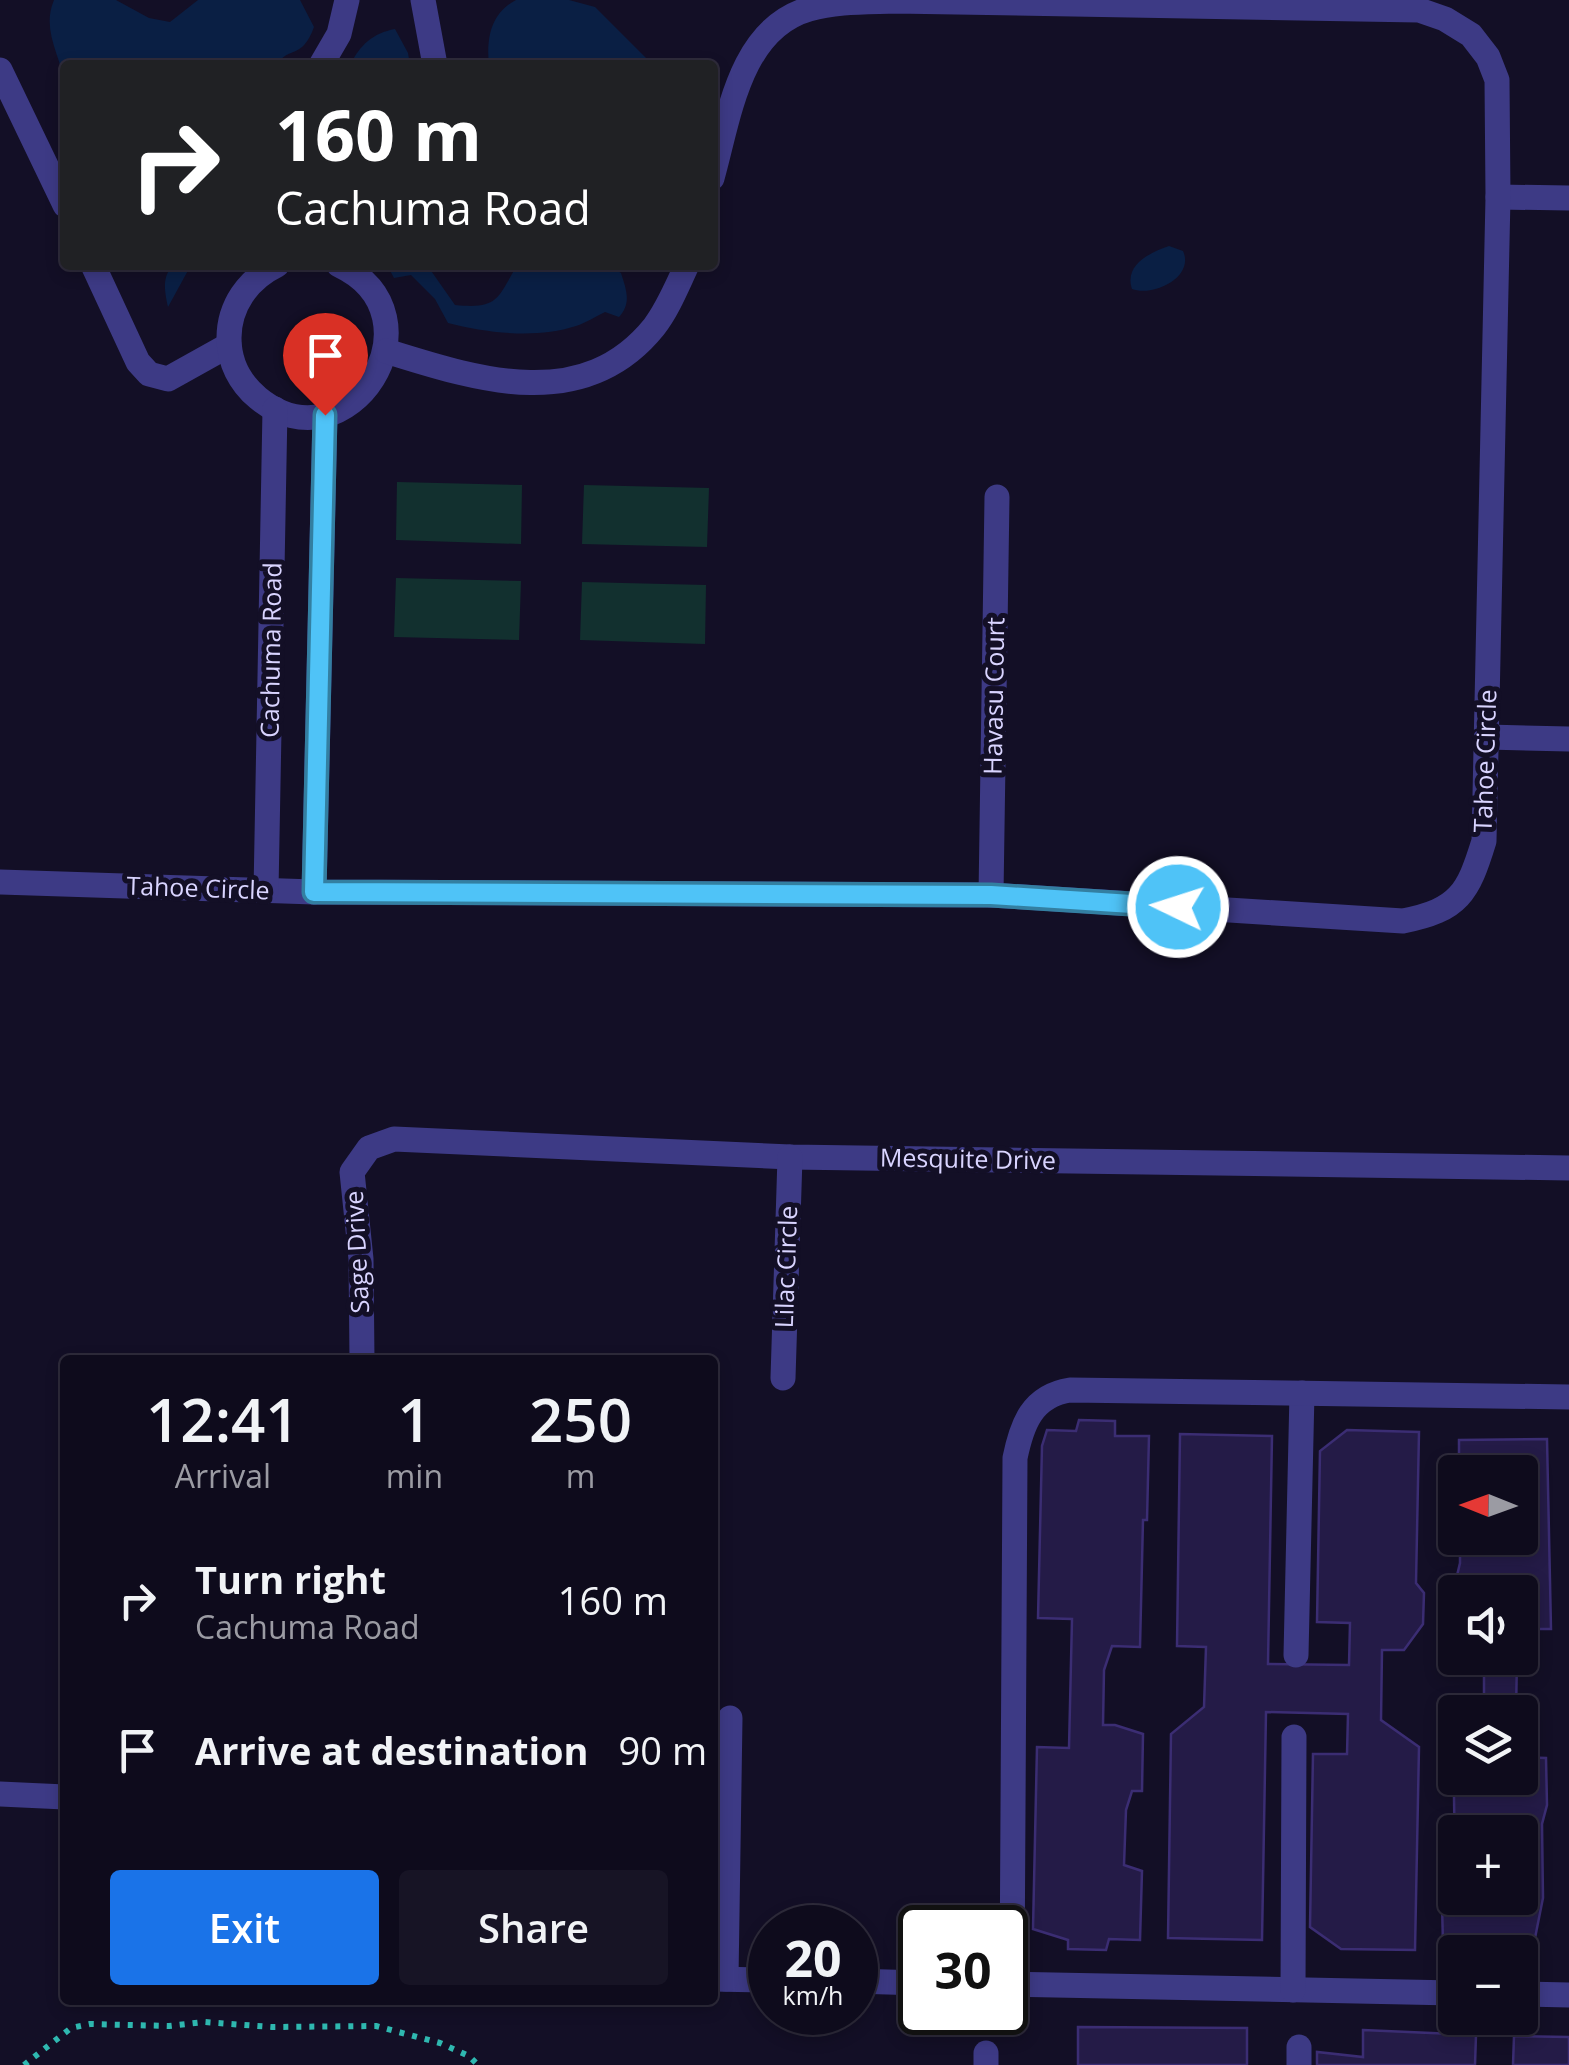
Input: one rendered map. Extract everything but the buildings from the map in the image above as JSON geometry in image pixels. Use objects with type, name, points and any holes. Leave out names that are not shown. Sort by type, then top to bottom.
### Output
[{"type":"street","points":[[324,60],[340,34],[347,0]]},
{"type":"street","points":[[423,0],[433,60]]},
{"type":"street","name":"Tahoe Circle","points":[[0,882],[314,892],[991,895],[1402,921],[1427,916],[1467,889],[1484,841],[1498,197],[1497,80],[1488,57],[1472,35],[1419,10],[836,3],[806,10],[778,23],[762,40],[737,91],[718,157]]},
{"type":"street","points":[[0,70],[60,195]]},
{"type":"street","points":[[1498,197],[1569,198]]},
{"type":"street","points":[[95,270],[138,362],[149,374],[168,378],[230,345]]},
{"type":"street","points":[[268,270],[242,295],[230,324],[230,345],[240,378],[275,409],[291,414],[325,415],[365,392],[386,351],[381,309],[364,282],[350,270]]},
{"type":"street","points":[[386,351],[460,374],[506,382],[570,380],[628,353],[654,327],[683,270]]},
{"type":"street","name":"Cachuma Road","points":[[266,891],[275,409]]},
{"type":"street","name":"Cachuma Road","points":[[314,892],[325,415]]},
{"type":"street","name":"Havasu Court","points":[[991,895],[996,496]]},
{"type":"street","points":[[1487,737],[1569,739]]},
{"type":"street","name":"Mesquite Drive","points":[[369,1148],[394,1138],[790,1157],[1569,1168]]},
{"type":"street","name":"Sage Drive","points":[[362,1355],[361,1259],[352,1172],[369,1148]]},
{"type":"street","name":"Lilac Circle","points":[[783,1378],[790,1157]]},
{"type":"street","points":[[1010,1905],[1015,1458],[1025,1418],[1040,1402],[1055,1392],[1070,1390],[1569,1398]]},
{"type":"street","points":[[1296,1655],[1302,1393]]},
{"type":"street","points":[[730,1718],[719,1979],[748,1980]]},
{"type":"street","points":[[1293,1990],[1294,1737]]},
{"type":"street","points":[[0,1794],[60,1797]]},
{"type":"street","points":[[1028,1984],[1438,1993]]},
{"type":"street","points":[[1538,1994],[1569,1995]]},
{"type":"path","points":[[24,2065],[71,2028],[90,2024],[169,2026],[204,2022],[272,2027],[376,2026],[440,2043],[478,2065]]},
{"type":"green space","points":[[397,482],[522,485],[521,544],[396,540]]},
{"type":"green space","points":[[584,485],[709,488],[707,547],[582,544]]},
{"type":"green space","points":[[396,578],[521,581],[519,640],[394,637]]},
{"type":"green space","points":[[582,582],[706,585],[705,644],[580,640]]},
{"type":"water","points":[[54,0],[116,0],[149,18],[170,22],[198,0],[300,0],[314,27],[305,44],[280,60],[60,60],[60,64],[51,33]]},
{"type":"water","points":[[516,0],[569,0],[595,7],[648,60],[489,60],[492,27]]},
{"type":"water","points":[[395,29],[409,60],[353,60],[368,41]]},
{"type":"water","points":[[1169,246],[1183,251],[1185,260],[1178,277],[1151,290],[1132,289],[1130,281],[1135,267],[1146,256]]},
{"type":"water","points":[[170,270],[188,270],[168,307],[165,290]]},
{"type":"water","points":[[390,270],[430,270],[455,305],[469,306],[495,300],[514,270],[616,270],[621,273],[627,301],[619,317],[605,312],[561,330],[479,330],[448,323],[435,299],[411,275],[394,278]]},
{"type":"route","points":[[325,415],[314,892],[991,895],[1178,907]]}]
